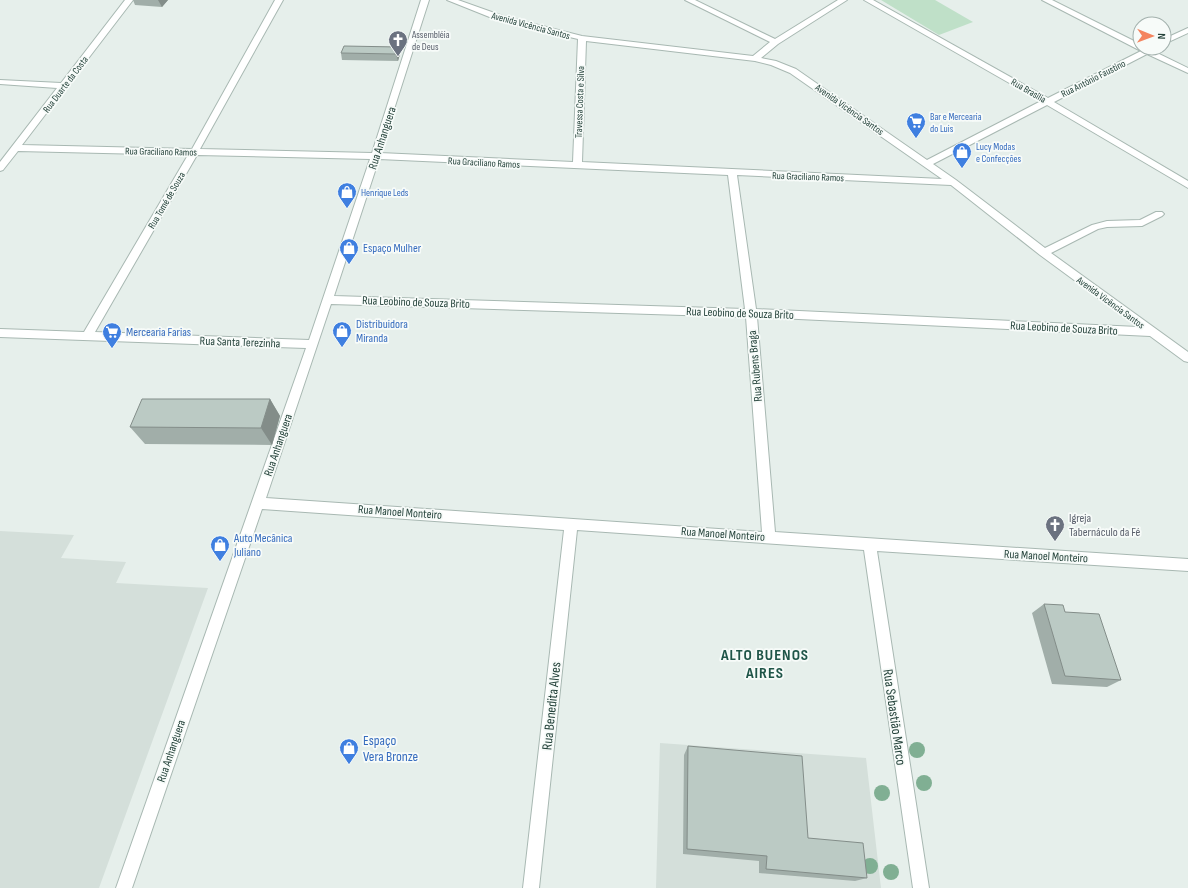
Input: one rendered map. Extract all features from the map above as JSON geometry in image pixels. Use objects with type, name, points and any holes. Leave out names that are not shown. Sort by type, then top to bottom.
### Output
[{"type":"street","name":"Rua Duarte da Costa","points":[[0,168],[129,0]]},
{"type":"street","name":"Rua Tomé de Souza","points":[[87,337],[279,0]]},
{"type":"street","name":"Rua Anhanguera","points":[[124,888],[328,300],[376,156],[425,0]]},
{"type":"street","points":[[454,2],[467,0]]},
{"type":"street","points":[[689,0],[775,42]]},
{"type":"street","points":[[755,59],[775,42],[843,0]]},
{"type":"street","name":"Rua Brasília","points":[[868,0],[1047,101],[1188,185]]},
{"type":"street","points":[[1046,0],[1132,42]]},
{"type":"street","name":"Avenida Vicência Santos","points":[[454,2],[500,18],[582,38],[755,59],[785,67],[805,77],[927,163],[1044,253],[1188,358]]},
{"type":"street","points":[[1172,38],[1188,30]]},
{"type":"street","name":"Travessa Costa e Silva","points":[[577,166],[582,38]]},
{"type":"street","name":"Rua Antônio Faustino","points":[[927,163],[1132,55]]},
{"type":"street","points":[[1161,56],[1188,70]]},
{"type":"street","points":[[0,82],[63,86]]},
{"type":"street","name":"Rua Graciliano Ramos","points":[[16,148],[376,156],[953,182]]},
{"type":"street","name":"Rua Rubens Braga","points":[[732,173],[751,313],[769,537]]},
{"type":"street","points":[[1044,253],[1095,227],[1107,224],[1142,223],[1159,214]]},
{"type":"street","name":"Rua Leobino de Souza Brito","points":[[328,300],[751,313],[1152,332]]},
{"type":"street","name":"Rua Santa Terezinha","points":[[0,333],[312,344]]},
{"type":"street","name":"Rua Manoel Monteiro","points":[[258,503],[1188,565]]},
{"type":"street","name":"Rua Benedita Alves","points":[[530,888],[571,524]]},
{"type":"street","name":"Rua Sebastião Marco","points":[[870,545],[920,888]]},
{"type":"shaded area","points":[[0,531],[74,535],[61,558],[126,562],[116,583],[208,588],[99,888],[0,888]]},
{"type":"shaded area","points":[[660,743],[866,758],[881,888],[656,888]]},
{"type":"green space","points":[[881,0],[935,0],[973,22],[939,35]]},
{"type":"building","points":[[344,46],[399,47],[396,54],[341,53]]},
{"type":"building","points":[[142,399],[270,399],[261,428],[130,427]]},
{"type":"building","points":[[1044,604],[1063,605],[1065,612],[1099,614],[1121,680],[1065,676]]},
{"type":"building","points":[[688,746],[802,756],[808,838],[863,843],[867,878],[766,869],[767,856],[687,849]]},
{"type":"place","name":"Assembléia de Deus","points":[[398,57]]},
{"type":"place","name":"Bar e Mercearia do Luis","points":[[916,139]]},
{"type":"place","name":"Lucy Modas e Confecções","points":[[962,169]]},
{"type":"place","name":"Henrique Leds","points":[[347,209]]},
{"type":"place","name":"Espaço Mulher","points":[[349,265]]},
{"type":"place","name":"Distribuidora Miranda","points":[[342,348]]},
{"type":"place","name":"Mercearia Farias","points":[[112,349]]},
{"type":"place","name":"Igreja Tabernáculo da Fé","points":[[1055,542]]},
{"type":"place","name":"Auto Mecânica Juliano","points":[[220,562]]},
{"type":"place","name":"Espaço Vera Bronze","points":[[349,765]]},
{"type":"district","name":"ALTO BUENOS AIRES","points":[[765,663]]}]
